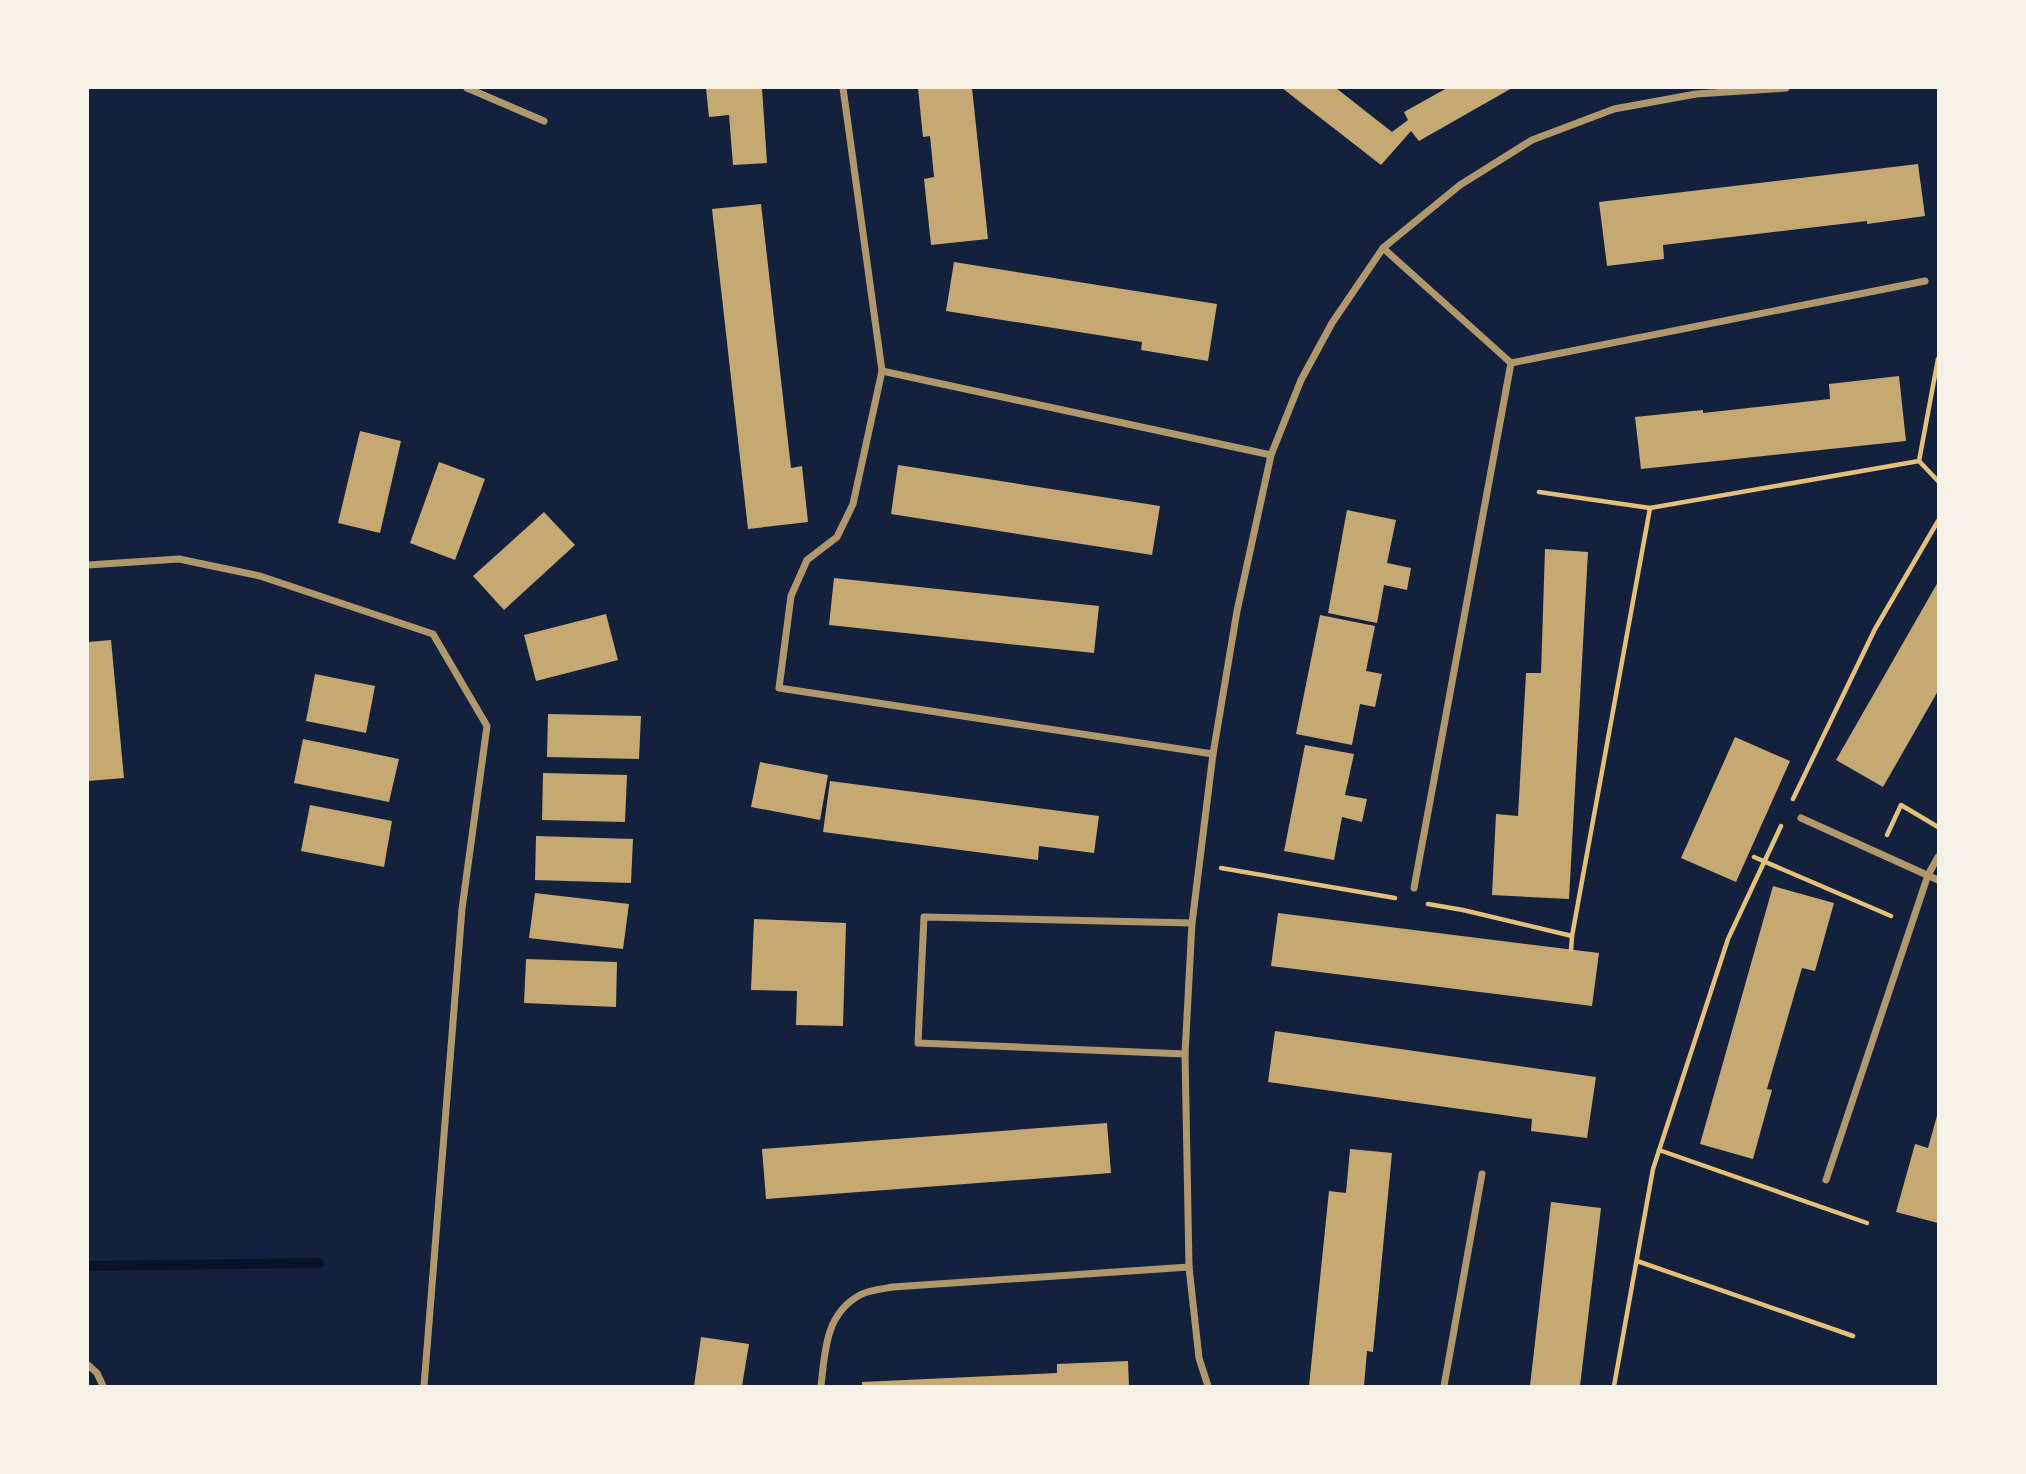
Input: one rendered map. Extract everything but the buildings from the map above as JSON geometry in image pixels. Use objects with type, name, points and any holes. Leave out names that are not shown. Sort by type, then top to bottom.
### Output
[{"type":"street","points":[[467,88],[544,121]]},
{"type":"street","points":[[843,88],[882,372],[853,504],[837,537],[807,560],[791,596],[779,688],[1213,754]]},
{"type":"street","points":[[1208,1387],[1199,1358],[1189,1267],[1185,1054],[1192,923],[1213,754],[1237,611],[1271,455],[1301,380],[1332,323],[1383,248],[1460,185],[1532,140],[1614,109],[1696,94],[1786,88]]},
{"type":"street","points":[[1383,248],[1511,363]]},
{"type":"street","points":[[1511,363],[1925,281]]},
{"type":"street","points":[[1414,888],[1511,363]]},
{"type":"street","points":[[882,372],[1271,455]]},
{"type":"street","points":[[88,565],[179,559],[260,576],[433,634],[487,726],[462,909],[424,1387]]},
{"type":"street","points":[[1801,818],[1938,880]]},
{"type":"street","points":[[1826,1180],[1928,875],[1938,857]]},
{"type":"street","points":[[1185,1054],[918,1043],[924,917],[1192,923]]},
{"type":"street","points":[[1444,1387],[1482,1174]]},
{"type":"street","points":[[821,1387],[826,1339],[836,1316],[861,1295],[893,1287],[1189,1267]]},
{"type":"street","points":[[88,1365],[97,1373],[103,1387]]},
{"type":"path","points":[[1919,461],[1938,359]]},
{"type":"path","points":[[1919,461],[1938,481]]},
{"type":"path","points":[[1539,492],[1650,508],[1919,461]]},
{"type":"path","points":[[1571,950],[1650,508]]},
{"type":"path","points":[[1793,800],[1875,629],[1938,521]]},
{"type":"path","points":[[1879,853],[1901,805],[1938,827]]},
{"type":"path","points":[[1614,1387],[1653,1169],[1728,939],[1781,824]]},
{"type":"path","points":[[1754,856],[1912,925]]},
{"type":"path","points":[[1199,864],[1409,901]]},
{"type":"path","points":[[1422,903],[1572,936]]},
{"type":"path","points":[[1659,1150],[1867,1223]]},
{"type":"path","points":[[1637,1261],[1853,1336]]},
{"type":"waterway","points":[[88,1266],[319,1263]]}]
